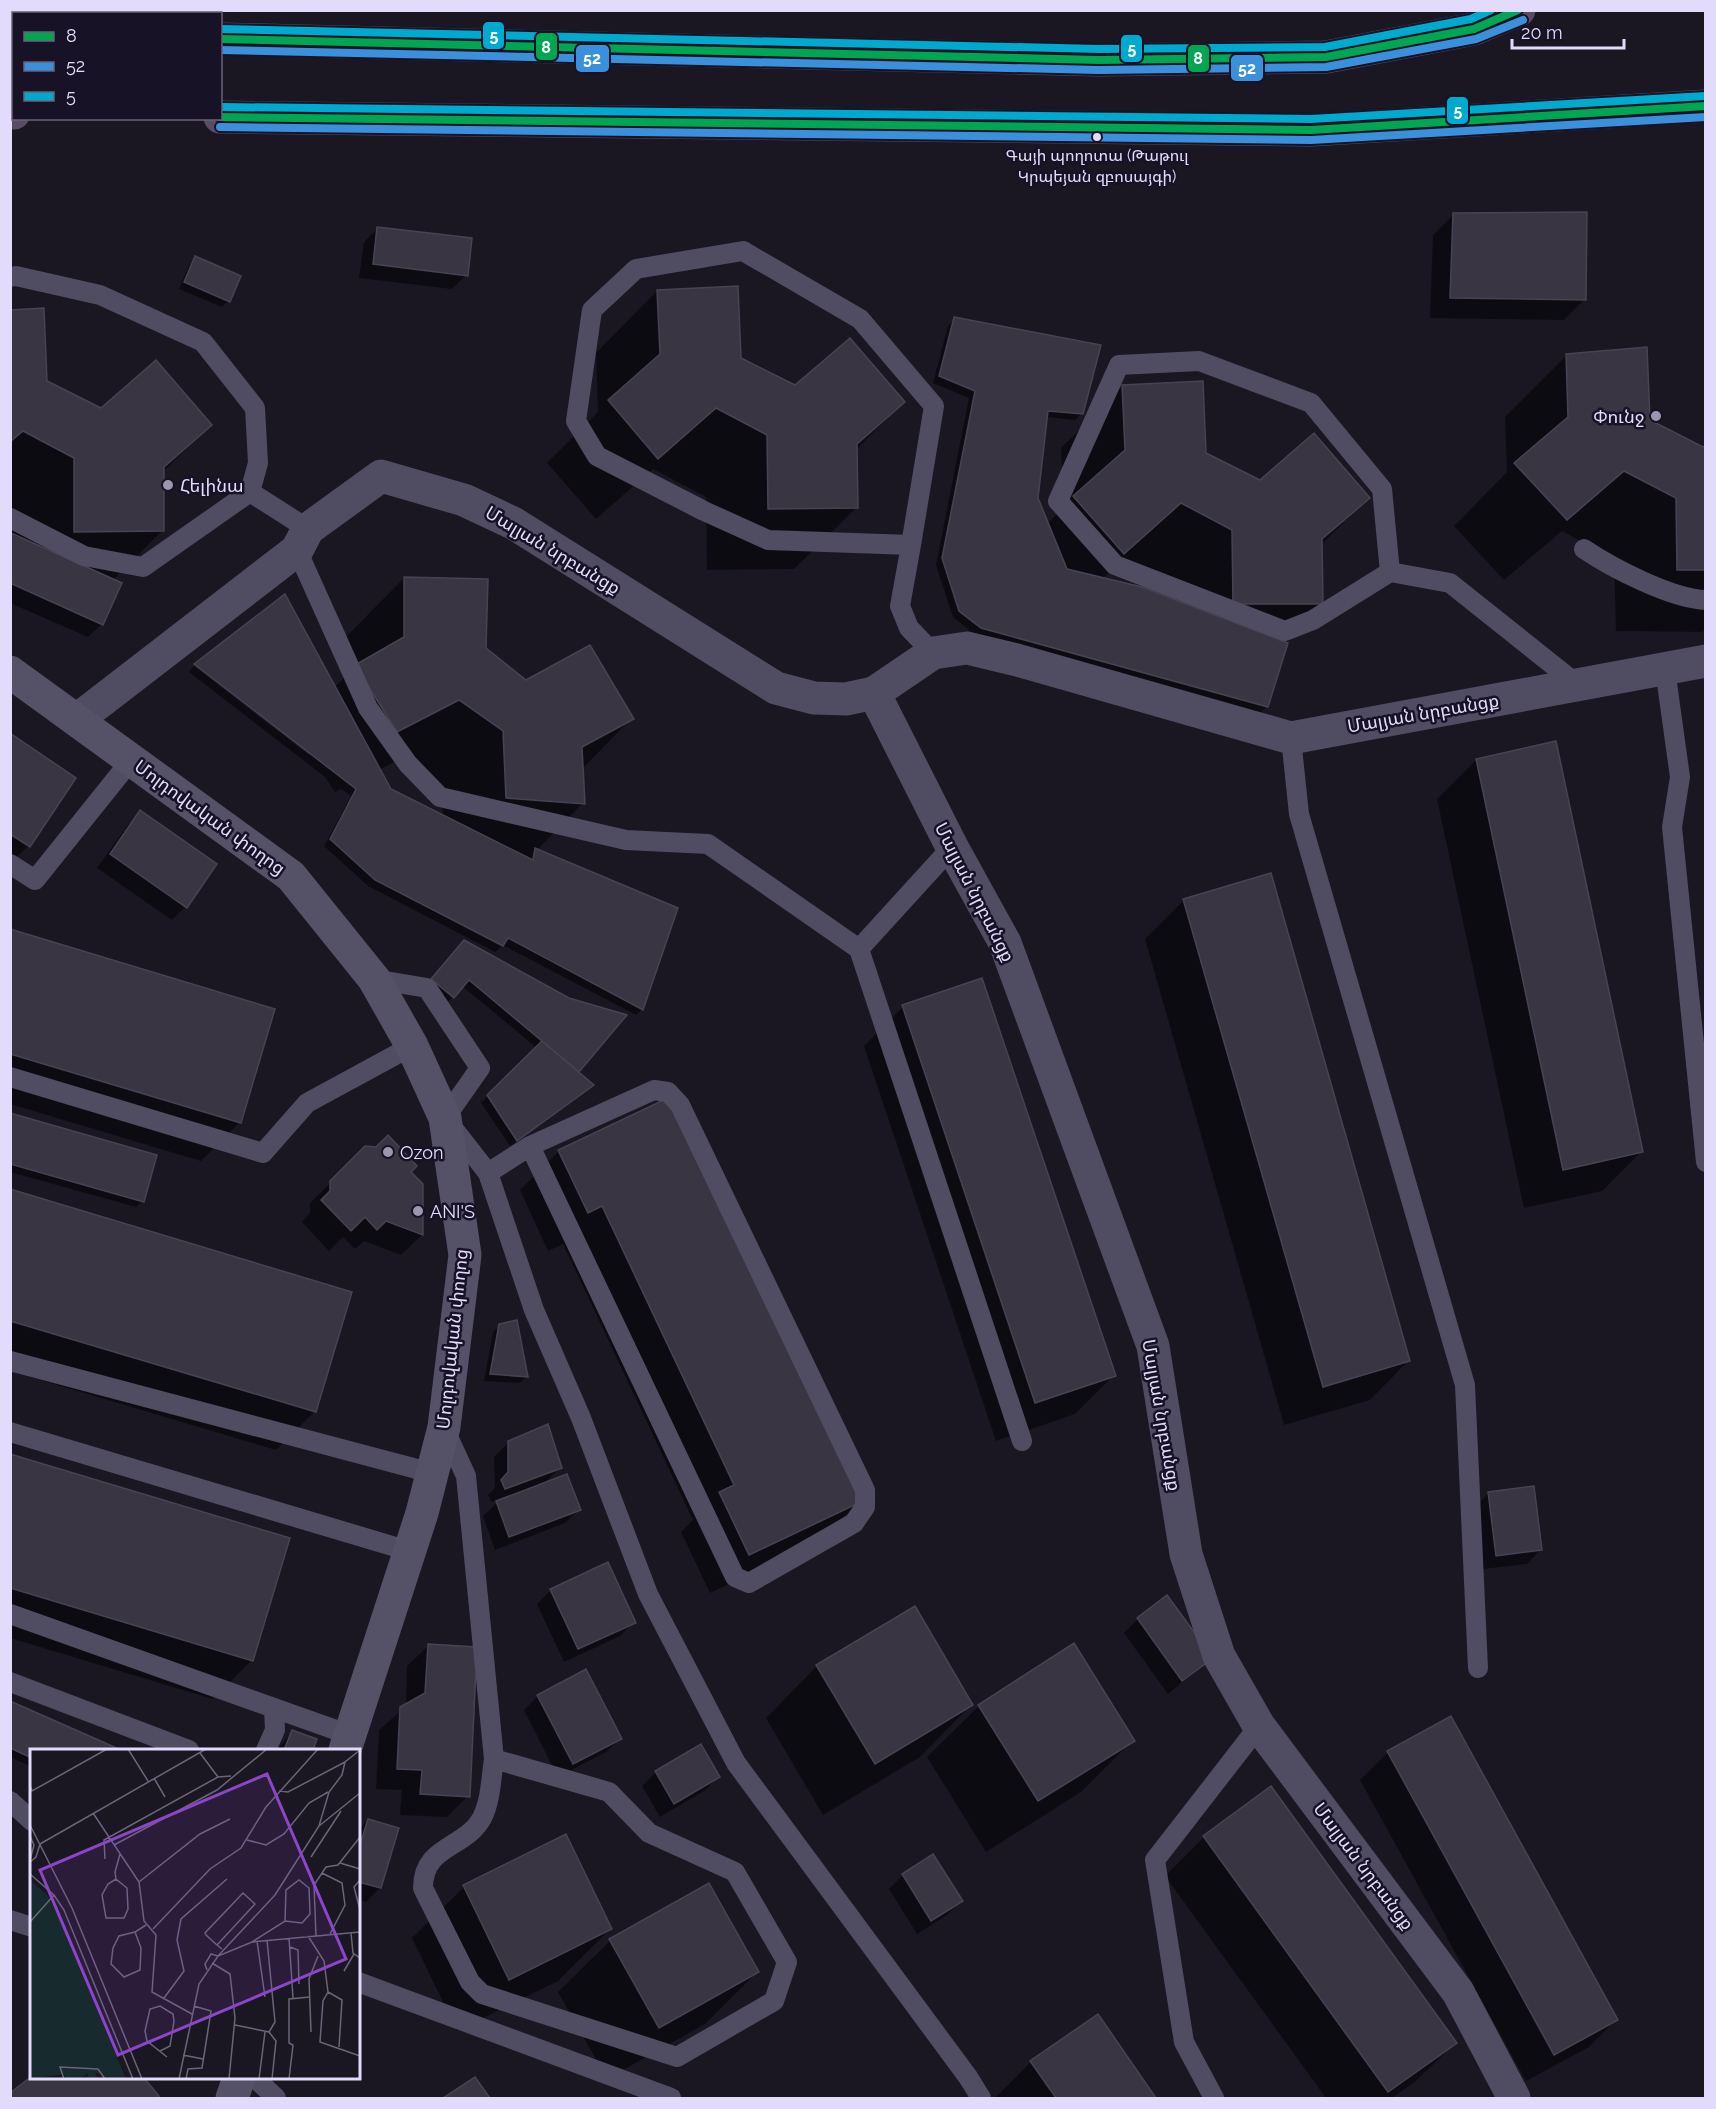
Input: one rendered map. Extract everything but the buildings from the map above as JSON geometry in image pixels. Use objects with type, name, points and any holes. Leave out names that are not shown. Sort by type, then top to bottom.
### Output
[{"type":"main road","points":[[222,39],[1099,60],[1326,57],[1470,20],[1519,10]]},
{"type":"main road","points":[[222,117],[1311,130],[1706,106]]},
{"type":"street","name":"Մալյան նրբանցք","points":[[78,719],[381,476],[464,500],[513,523],[777,688],[814,698],[846,699],[874,693],[933,653],[967,648],[1017,660],[1291,738],[1706,661]]},
{"type":"street","name":"Մոլդովական փողոց","points":[[10,672],[78,719],[291,876],[374,979],[412,1046],[445,1118],[465,1255],[444,1427],[409,1551],[347,1743]]},
{"type":"street","name":"Մալյան նրբանցք","points":[[874,693],[951,847],[1005,943],[1153,1346],[1186,1554],[1219,1656],[1259,1726],[1458,1992],[1514,2098]]},
{"type":"street","points":[[232,2098],[239,2079]]},
{"type":"lane","points":[[911,545],[768,540],[704,511],[597,456],[576,421],[592,309],[636,269],[743,250],[860,319],[934,406],[911,545],[900,606],[909,628],[933,653]]},
{"type":"lane","points":[[10,278],[16,276],[100,295],[203,342],[255,408],[258,463],[250,492],[143,567],[84,556],[10,518]]},
{"type":"lane","points":[[1390,572],[1382,489],[1311,403],[1199,362],[1119,365],[1058,501],[1115,565],[1285,631],[1313,620],[1390,572],[1450,583],[1578,685]]},
{"type":"lane","points":[[250,492],[302,540],[368,708],[408,764],[440,797],[626,840],[708,844],[859,949],[1022,1441]]},
{"type":"lane","points":[[1584,549],[1604,563],[1650,583],[1706,600]]},
{"type":"lane","points":[[1665,669],[1680,777],[1672,827],[1706,1162]]},
{"type":"lane","points":[[1291,738],[1299,814],[1465,1384],[1478,1668]]},
{"type":"lane","points":[[10,864],[35,880],[132,759]]},
{"type":"lane","points":[[859,949],[951,847]]},
{"type":"lane","points":[[374,979],[427,988],[480,1068],[445,1118],[488,1173],[534,1310],[581,1419],[648,1594],[736,1762],[968,2077],[981,2098]]},
{"type":"lane","points":[[10,1077],[263,1153],[307,1103],[412,1046]]},
{"type":"lane","points":[[488,1173],[530,1146],[654,1090],[668,1092],[680,1105],[865,1490],[865,1507],[854,1523],[749,1583],[735,1577],[530,1146]]},
{"type":"lane","points":[[10,1361],[432,1473]]},
{"type":"lane","points":[[444,1427],[466,1476],[494,1759],[488,1802],[481,1820],[467,1834],[431,1860],[423,1872],[423,1888],[470,1982],[482,1994],[677,2057],[774,2001],[787,1962],[735,1872],[650,1833],[609,1792],[494,1759]]},
{"type":"lane","points":[[10,1432],[409,1551]]},
{"type":"lane","points":[[10,1614],[274,1708],[347,1743]]},
{"type":"lane","points":[[10,1682],[186,1749]]},
{"type":"lane","points":[[266,1749],[275,1730],[274,1708]]},
{"type":"lane","points":[[1214,2098],[1184,2042],[1155,1860],[1259,1726]]},
{"type":"lane","points":[[10,1801],[30,1819]]},
{"type":"lane","points":[[10,1920],[30,1927]]},
{"type":"lane","points":[[360,1983],[671,2098]]},
{"type":"lane","points":[[256,2079],[276,2098]]},
{"type":"transit line","name":"5","points":[[222,29],[1099,49],[1325,47],[1471,19],[1491,10]]},
{"type":"transit line","name":"8","points":[[222,39],[1099,60],[1326,57],[1474,29],[1518,10]]},
{"type":"transit line","name":"52","points":[[222,50],[1099,70],[1326,67],[1476,39],[1523,20]]},
{"type":"transit line","name":"5","points":[[222,107],[1311,119],[1705,96]]},
{"type":"transit line","name":"8","points":[[222,117],[1311,130],[1706,106]]},
{"type":"transit line","name":"52","points":[[220,127],[1311,140],[1706,117]]},
{"type":"place","name":"Գայի պողոտա (Թաթուլ Կրպեյան զբոսայգի)","points":[[1097,137]]},
{"type":"place","name":"Փունջ","points":[[1656,416]]},
{"type":"place","name":"Հելինա","points":[[168,485]]},
{"type":"place","name":"Ozon","points":[[388,1152]]},
{"type":"place","name":"ANI'S","points":[[418,1211]]}]
